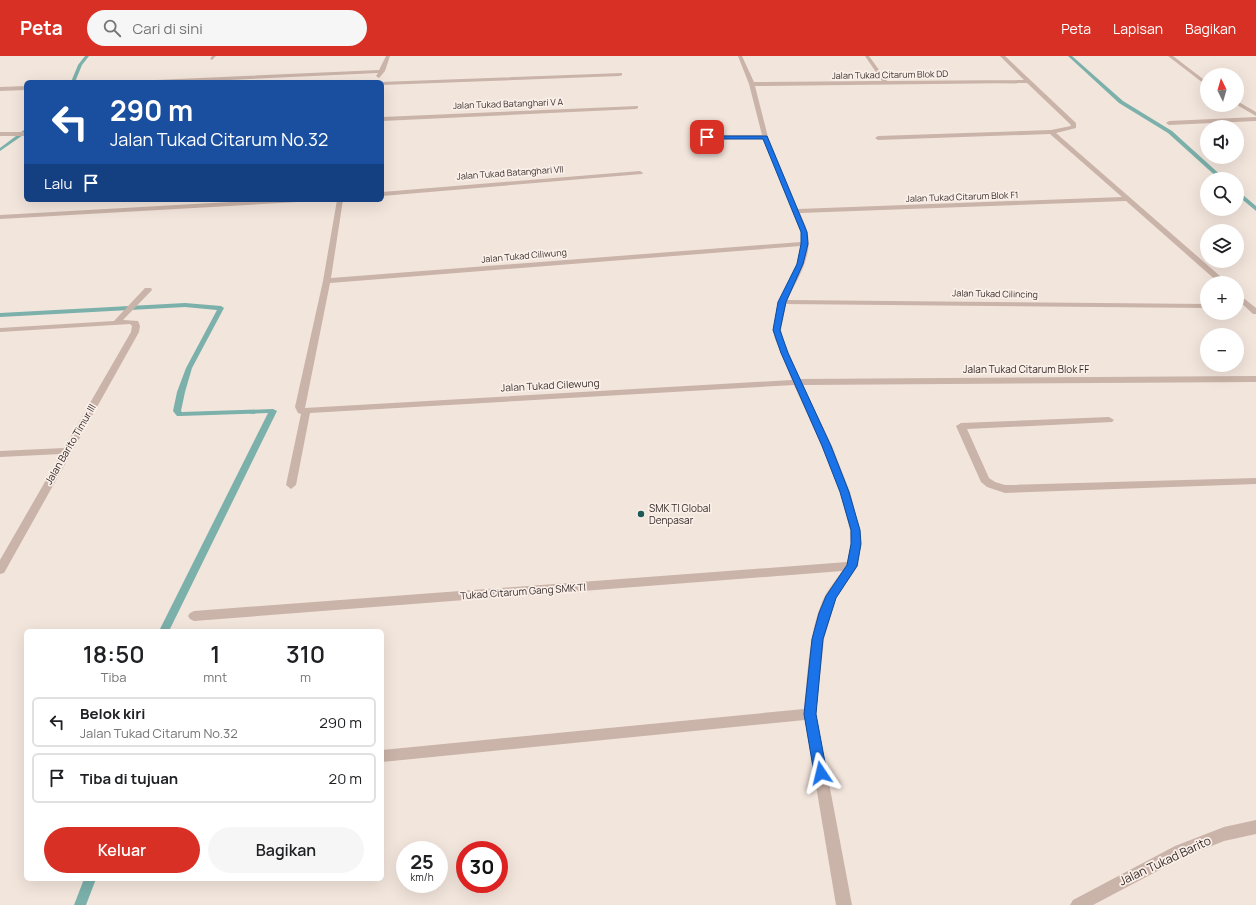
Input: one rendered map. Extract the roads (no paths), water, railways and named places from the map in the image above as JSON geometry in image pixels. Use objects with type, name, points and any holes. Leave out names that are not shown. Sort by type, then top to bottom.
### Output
[{"type":"street","points":[[377,80],[388,56]]},
{"type":"street","points":[[740,56],[752,84],[765,137],[804,232],[805,244],[800,264],[782,302],[777,330],[779,339],[827,446],[845,492],[855,530],[856,544],[852,566],[831,596],[818,639],[810,714],[844,905]]},
{"type":"street","points":[[867,56],[886,83]]},
{"type":"street","points":[[878,138],[1051,132],[1074,127],[1073,123],[1002,56]]},
{"type":"street","points":[[1170,56],[1200,79]]},
{"type":"street","points":[[197,80],[382,71]]},
{"type":"street","points":[[384,83],[620,74]]},
{"type":"street","name":"Jalan Tukad Citarum Blok DD","points":[[752,84],[1028,81]]},
{"type":"street","points":[[0,89],[24,88]]},
{"type":"street","name":"Jalan Tukad Batanghari V A","points":[[384,119],[636,107]]},
{"type":"street","points":[[1244,107],[1256,114]]},
{"type":"street","points":[[1169,123],[1256,119]]},
{"type":"street","points":[[1051,132],[1216,276]]},
{"type":"street","points":[[0,134],[23,134]]},
{"type":"street","points":[[707,137],[765,137]]},
{"type":"street","name":"Jalan Tukad Batanghari VII","points":[[384,194],[640,173]]},
{"type":"street","name":"Jalan Tukad Citarum Blok F1","points":[[796,211],[1129,199]]},
{"type":"street","points":[[0,217],[263,202]]},
{"type":"street","points":[[291,485],[306,411],[301,411],[300,407],[327,281],[340,202]]},
{"type":"street","name":"Jalan Tukad Ciliwung","points":[[327,281],[805,244]]},
{"type":"street","points":[[0,330],[116,322],[128,317],[148,290]]},
{"type":"street","points":[[1244,301],[1253,309]]},
{"type":"street","name":"Jalan Tukad Cilincing","points":[[782,302],[1200,306]]},
{"type":"street","name":"Jalan Barito Timur III","points":[[0,570],[134,332],[136,326],[135,323],[128,317]]},
{"type":"street","name":"Jalan Tukad Citarum Blok FF","points":[[797,382],[1256,379]]},
{"type":"street","name":"Jalan Tukad Cilewung","points":[[306,411],[797,382]]},
{"type":"street","points":[[1109,420],[961,426],[985,480],[1005,489],[1256,481]]},
{"type":"street","points":[[0,454],[66,451]]},
{"type":"street","name":"Tukad Citarum Gang SMK TI","points":[[194,616],[852,566]]},
{"type":"street","points":[[384,756],[810,714]]},
{"type":"street","name":"Jalan Tukad Barito","points":[[1078,905],[1180,851],[1224,834],[1256,826]]},
{"type":"waterway","points":[[74,80],[80,65],[87,56]]},
{"type":"waterway","points":[[1070,56],[1121,102],[1170,132],[1214,172]]},
{"type":"waterway","points":[[0,150],[24,132]]},
{"type":"waterway","points":[[1244,198],[1256,209]]},
{"type":"waterway","points":[[0,315],[185,305],[221,308],[189,368],[181,392],[177,411],[180,414],[273,411],[165,629]]},
{"type":"waterway","points":[[80,905],[89,881]]},
{"type":"place","name":"SMK TI Global Denpasar","points":[[641,514]]}]
